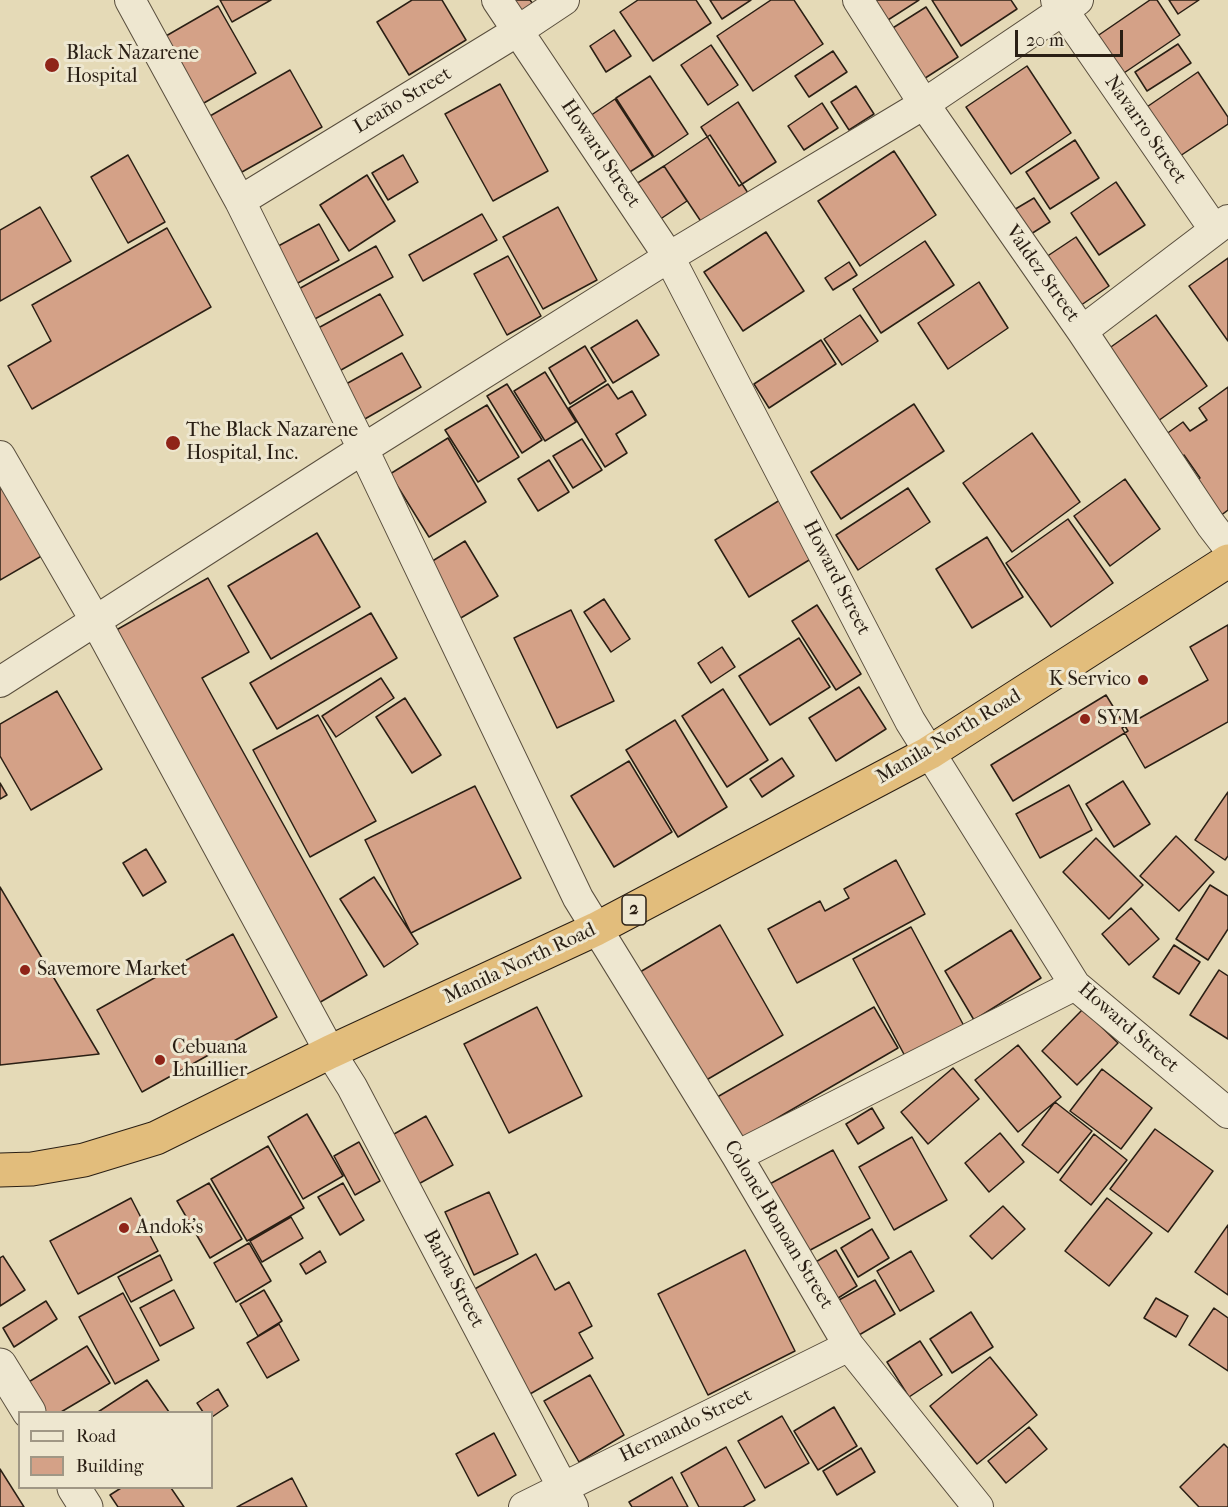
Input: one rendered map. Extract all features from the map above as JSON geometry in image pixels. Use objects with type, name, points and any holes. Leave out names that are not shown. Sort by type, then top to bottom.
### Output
[{"type":"highway","name":"Manila North Road","points":[[0,1170],[32,1169],[84,1160],[156,1138],[330,1052],[597,929],[929,753],[1228,561]]},
{"type":"street","name":"Colonel Bonoan Street","points":[[130,0],[240,201],[363,449],[578,898],[737,1156],[849,1346],[978,1507]]},
{"type":"street","name":"Howard Street","points":[[497,0],[516,32],[669,256],[904,710],[1075,985],[1228,1113]]},
{"type":"street","name":"Leaño Street","points":[[240,201],[516,32],[564,0]]},
{"type":"street","name":"Valdez Street","points":[[858,0],[924,104],[1082,331],[1210,525],[1228,547]]},
{"type":"street","points":[[0,682],[669,256],[924,104],[1065,4]]},
{"type":"street","name":"Navarro Street","points":[[1065,4],[1221,224]]},
{"type":"street","points":[[1082,331],[1221,224]]},
{"type":"street","name":"Barba Street","points":[[0,456],[95,620],[330,1052],[352,1087],[568,1497]]},
{"type":"street","points":[[737,1156],[1075,985]]},
{"type":"street","name":"Hernando Street","points":[[524,1507],[568,1497],[849,1346]]},
{"type":"street","points":[[0,1365],[27,1411]]},
{"type":"street","points":[[75,1489],[86,1507]]},
{"type":"building","points":[[220,0],[271,0],[232,22]]},
{"type":"building","points":[[412,0],[442,0],[466,40],[409,75],[377,22]]},
{"type":"building","points":[[499,0],[530,0],[533,4],[511,18]]},
{"type":"building","points":[[638,0],[696,0],[711,23],[653,61],[620,12]]},
{"type":"building","points":[[710,0],[751,0],[722,19]]},
{"type":"building","points":[[771,0],[794,0],[823,44],[753,91],[717,36]]},
{"type":"building","points":[[860,0],[919,0],[877,27]]},
{"type":"building","points":[[932,0],[1011,0],[1017,9],[961,46]]},
{"type":"building","points":[[1150,0],[1157,0],[1180,35],[1118,77],[1093,39]]},
{"type":"building","points":[[1169,0],[1199,0],[1178,14]]},
{"type":"building","points":[[218,6],[256,73],[197,107],[159,40]]},
{"type":"building","points":[[926,7],[958,57],[919,82],[888,31]]},
{"type":"building","points":[[614,30],[631,56],[606,72],[590,46]]},
{"type":"building","points":[[1178,44],[1191,63],[1147,91],[1135,72]]},
{"type":"building","points":[[711,45],[738,85],[708,105],[681,65]]},
{"type":"building","points":[[833,51],[847,72],[809,97],[795,76]]},
{"type":"building","points":[[1027,66],[1071,133],[1011,174],[966,107]]},
{"type":"building","points":[[290,70],[322,127],[242,172],[210,116]]},
{"type":"building","points":[[1198,72],[1228,117],[1228,124],[1171,162],[1138,113]]},
{"type":"building","points":[[650,76],[688,134],[654,157],[616,98]]},
{"type":"building","points":[[500,84],[548,171],[493,201],[445,114]]},
{"type":"building","points":[[856,86],[874,114],[849,130],[831,102]]},
{"type":"building","points":[[615,99],[653,157],[622,177],[584,120]]},
{"type":"building","points":[[738,102],[776,162],[739,186],[701,127]]},
{"type":"building","points":[[822,103],[838,128],[804,150],[788,126]]},
{"type":"building","points":[[710,135],[748,193],[702,223],[664,166]]},
{"type":"building","points":[[1075,140],[1099,178],[1050,209],[1026,172]]},
{"type":"building","points":[[894,151],[936,215],[860,266],[818,201]]},
{"type":"building","points":[[128,155],[165,222],[128,243],[91,177]]},
{"type":"building","points":[[403,155],[418,182],[388,200],[372,173]]},
{"type":"building","points":[[664,166],[687,201],[659,220],[636,184]]},
{"type":"building","points":[[367,175],[395,221],[349,251],[320,205]]},
{"type":"building","points":[[1116,182],[1145,225],[1099,255],[1071,213]]},
{"type":"building","points":[[1034,198],[1050,222],[1023,239],[1007,214]]},
{"type":"building","points":[[40,207],[71,261],[0,301],[0,230]]},
{"type":"building","points":[[558,207],[597,280],[543,309],[503,237]]},
{"type":"building","points":[[482,214],[497,240],[423,281],[409,255]]},
{"type":"building","points":[[319,224],[339,260],[289,288],[269,251]]},
{"type":"building","points":[[167,228],[211,307],[32,409],[8,366],[51,341],[32,305]]},
{"type":"building","points":[[766,232],[804,291],[743,331],[704,272]]},
{"type":"building","points":[[1076,237],[1109,286],[1071,312],[1037,263]]},
{"type":"building","points":[[925,241],[954,285],[881,333],[853,289]]},
{"type":"building","points":[[376,246],[393,277],[311,321],[295,291]]},
{"type":"building","points":[[508,256],[541,316],[507,335],[474,274]]},
{"type":"building","points":[[1228,258],[1228,341],[1189,286]]},
{"type":"building","points":[[849,262],[857,275],[833,290],[825,278]]},
{"type":"building","points":[[979,282],[1008,328],[948,369],[918,323]]},
{"type":"building","points":[[380,294],[403,335],[334,374],[311,332]]},
{"type":"building","points":[[860,315],[878,341],[842,365],[824,339]]},
{"type":"building","points":[[1156,315],[1207,386],[1151,426],[1101,354]]},
{"type":"building","points":[[637,320],[659,355],[613,383],[591,348]]},
{"type":"building","points":[[821,340],[836,364],[769,408],[754,384]]},
{"type":"building","points":[[585,346],[606,381],[570,404],[549,368]]},
{"type":"building","points":[[402,353],[421,387],[356,424],[337,389]]},
{"type":"building","points":[[545,372],[576,422],[545,441],[514,391]]},
{"type":"building","points":[[507,384],[542,440],[522,453],[487,396]]},
{"type":"building","points":[[608,384],[618,399],[632,391],[646,415],[616,434],[627,453],[605,467],[569,408]]},
{"type":"building","points":[[1228,387],[1228,510],[1212,522],[1188,487],[1200,478],[1184,455],[1174,462],[1158,440],[1183,422],[1190,431],[1207,420],[1199,408]]},
{"type":"building","points":[[914,404],[944,451],[841,519],[811,472]]},
{"type":"building","points":[[487,405],[519,457],[478,482],[445,430]]},
{"type":"building","points":[[1032,433],[1080,502],[1012,552],[963,483]]},
{"type":"building","points":[[448,438],[486,502],[429,537],[390,474]]},
{"type":"building","points":[[582,439],[602,470],[573,488],[553,456]]},
{"type":"building","points":[[549,460],[569,492],[538,511],[518,479]]},
{"type":"building","points":[[0,474],[45,554],[0,580]]},
{"type":"building","points":[[1125,479],[1160,529],[1110,566],[1074,516]]},
{"type":"building","points":[[908,488],[930,522],[858,570],[836,535]]},
{"type":"building","points":[[780,500],[814,557],[749,597],[715,540]]},
{"type":"building","points":[[1068,519],[1113,583],[1051,627],[1006,563]]},
{"type":"building","points":[[317,533],[360,607],[271,659],[228,586]]},
{"type":"building","points":[[987,537],[1023,597],[972,628],[936,569]]},
{"type":"building","points":[[465,541],[498,596],[459,619],[426,565]]},
{"type":"building","points":[[208,578],[249,652],[202,678],[367,975],[317,1004],[111,633]]},
{"type":"building","points":[[604,599],[630,639],[611,652],[584,612]]},
{"type":"building","points":[[817,605],[861,674],[836,690],[792,621]]},
{"type":"building","points":[[571,610],[614,701],[557,728],[514,638]]},
{"type":"building","points":[[371,613],[397,658],[277,729],[250,683]]},
{"type":"building","points":[[1228,625],[1228,722],[1145,768],[1122,728],[1208,680],[1190,647]]},
{"type":"building","points":[[799,638],[830,687],[770,725],[739,676]]},
{"type":"building","points":[[722,647],[735,667],[711,683],[698,663]]},
{"type":"building","points":[[381,678],[394,698],[336,737],[322,716]]},
{"type":"building","points":[[859,687],[886,729],[836,761],[809,718]]},
{"type":"building","points":[[723,689],[768,760],[727,787],[682,716]]},
{"type":"building","points":[[57,691],[102,769],[31,810],[0,756],[0,724]]},
{"type":"building","points":[[1106,695],[1128,731],[1013,801],[991,765]]},
{"type":"building","points":[[405,698],[441,755],[412,773],[376,717]]},
{"type":"building","points":[[318,715],[376,821],[310,857],[253,750]]},
{"type":"building","points":[[675,720],[727,807],[678,837],[626,750]]},
{"type":"building","points":[[782,758],[794,776],[762,797],[750,779]]},
{"type":"building","points":[[629,761],[672,832],[614,867],[571,796]]},
{"type":"building","points":[[1123,781],[1150,824],[1114,847],[1086,804]]},
{"type":"building","points":[[0,783],[7,795],[0,799]]},
{"type":"building","points":[[1069,785],[1092,830],[1040,858],[1016,814]]},
{"type":"building","points":[[475,786],[521,878],[411,933],[365,840]]},
{"type":"building","points":[[1228,792],[1228,856],[1225,860],[1195,840]]},
{"type":"building","points":[[1176,836],[1214,872],[1179,911],[1140,876]]},
{"type":"building","points":[[1096,838],[1143,885],[1109,919],[1063,872]]},
{"type":"building","points":[[146,849],[166,882],[143,896],[123,863]]},
{"type":"building","points":[[896,860],[925,914],[797,983],[768,929],[820,901],[825,911],[849,898],[844,889]]},
{"type":"building","points":[[374,877],[418,944],[384,967],[340,899]]},
{"type":"building","points":[[1210,885],[1228,896],[1228,929],[1208,960],[1176,939]]},
{"type":"building","name":"Savemore Market","points":[[0,887],[99,1054],[0,1065]]},
{"type":"building","points":[[1131,908],[1159,939],[1129,965],[1102,934]]},
{"type":"building","points":[[720,925],[783,1035],[703,1082],[640,972]]},
{"type":"building","points":[[911,927],[964,1026],[906,1058],[853,959]]},
{"type":"building","points":[[1011,930],[1041,978],[974,1020],[945,971]]},
{"type":"building","points":[[233,934],[277,1017],[142,1092],[97,1010]]},
{"type":"building","points":[[1174,945],[1200,962],[1179,994],[1153,977]]},
{"type":"building","points":[[1219,970],[1228,976],[1228,1039],[1190,1015]]},
{"type":"building","points":[[537,1007],[582,1096],[509,1133],[464,1044]]},
{"type":"building","points":[[874,1007],[898,1048],[736,1142],[712,1100]]},
{"type":"building","points":[[1083,1009],[1118,1043],[1077,1085],[1042,1051]]},
{"type":"building","points":[[1018,1045],[1061,1097],[1018,1132],[975,1080]]},
{"type":"building","points":[[953,1068],[979,1099],[928,1144],[901,1112]]},
{"type":"building","points":[[1102,1069],[1152,1108],[1121,1149],[1070,1111]]},
{"type":"building","points":[[1055,1102],[1092,1131],[1058,1173],[1022,1145]]},
{"type":"building","points":[[872,1108],[884,1128],[858,1144],[846,1124]]},
{"type":"building","points":[[307,1114],[343,1176],[303,1199],[268,1137]]},
{"type":"building","points":[[426,1116],[453,1165],[413,1187],[387,1138]]},
{"type":"building","points":[[1155,1129],[1213,1171],[1168,1232],[1110,1189]]},
{"type":"building","points":[[1000,1133],[1024,1162],[989,1192],[965,1163]]},
{"type":"building","points":[[1094,1134],[1127,1160],[1091,1205],[1060,1180]]},
{"type":"building","points":[[912,1137],[947,1200],[894,1230],[859,1167]]},
{"type":"building","points":[[359,1142],[380,1181],[355,1195],[334,1156]]},
{"type":"building","points":[[268,1146],[304,1208],[247,1241],[211,1179]]},
{"type":"building","points":[[833,1150],[870,1218],[801,1255],[764,1187]]},
{"type":"building","points":[[209,1183],[242,1239],[210,1258],[177,1201]]},
{"type":"building","points":[[343,1183],[364,1220],[340,1235],[318,1197]]},
{"type":"building","points":[[489,1192],[518,1254],[474,1275],[445,1212]]},
{"type":"building","points":[[131,1198],[158,1251],[78,1294],[50,1241]]},
{"type":"building","points":[[1107,1198],[1152,1233],[1109,1286],[1065,1251]]},
{"type":"building","points":[[1003,1206],[1025,1229],[992,1259],[970,1236]]},
{"type":"building","points":[[291,1217],[303,1238],[262,1262],[250,1241]]},
{"type":"building","points":[[1228,1225],[1228,1295],[1195,1272]]},
{"type":"building","points":[[872,1229],[889,1258],[858,1277],[841,1248]]},
{"type":"building","points":[[249,1243],[271,1281],[236,1302],[214,1263]]},
{"type":"building","points":[[745,1250],[795,1351],[708,1395],[658,1294]]},
{"type":"building","points":[[836,1250],[857,1286],[835,1300],[814,1263]]},
{"type":"building","points":[[320,1251],[326,1262],[306,1274],[300,1264]]},
{"type":"building","points":[[911,1251],[934,1291],[900,1311],[877,1271]]},
{"type":"building","points":[[536,1254],[555,1290],[569,1282],[592,1326],[579,1333],[593,1358],[530,1394],[473,1290]]},
{"type":"building","points":[[160,1255],[172,1280],[131,1302],[118,1277]]},
{"type":"building","points":[[3,1256],[25,1290],[0,1306],[0,1258]]},
{"type":"building","points":[[875,1280],[895,1314],[859,1335],[839,1300]]},
{"type":"building","points":[[174,1290],[194,1328],[160,1346],[140,1308]]},
{"type":"building","points":[[264,1290],[282,1321],[258,1336],[240,1304]]},
{"type":"building","points":[[123,1293],[159,1360],[115,1384],[79,1317]]},
{"type":"building","points":[[1156,1298],[1188,1316],[1176,1337],[1144,1318]]},
{"type":"building","points":[[46,1301],[57,1319],[14,1347],[3,1328]]},
{"type":"building","points":[[1214,1308],[1228,1318],[1228,1371],[1189,1345]]},
{"type":"building","points":[[971,1312],[993,1347],[952,1373],[930,1339]]},
{"type":"building","points":[[279,1324],[299,1360],[267,1378],[247,1343]]},
{"type":"building","points":[[920,1341],[942,1375],[909,1397],[887,1362]]},
{"type":"building","points":[[87,1346],[110,1383],[63,1411],[44,1411],[27,1383]]},
{"type":"building","points":[[990,1357],[1037,1415],[977,1464],[930,1406]]},
{"type":"building","points":[[590,1375],[624,1435],[579,1462],[544,1401]]},
{"type":"building","points":[[147,1380],[168,1411],[100,1411]]},
{"type":"building","points":[[218,1389],[228,1406],[213,1416],[213,1411],[202,1411],[197,1403]]},
{"type":"building","points":[[834,1407],[857,1446],[818,1470],[794,1431]]},
{"type":"building","points":[[782,1416],[809,1463],[765,1488],[738,1441]]},
{"type":"building","points":[[1029,1427],[1047,1449],[1006,1483],[988,1461]]},
{"type":"building","points":[[494,1433],[516,1475],[478,1496],[456,1454]]},
{"type":"building","points":[[1224,1444],[1228,1448],[1228,1507],[1199,1507],[1180,1487]]},
{"type":"building","points":[[726,1447],[755,1500],[743,1507],[699,1507],[681,1473]]},
{"type":"building","points":[[861,1448],[875,1472],[837,1495],[823,1471]]},
{"type":"building","points":[[0,1469],[24,1507],[0,1507]]},
{"type":"building","points":[[672,1477],[688,1507],[632,1507],[629,1502]]},
{"type":"building","points":[[292,1478],[307,1507],[237,1507]]},
{"type":"building","points":[[119,1489],[172,1489],[184,1507],[118,1507],[110,1495]]},
{"type":"place","name":"Black Nazarene Hospital","points":[[52,65]]},
{"type":"place","name":"The Black Nazarene Hospital, Inc.","points":[[173,443]]},
{"type":"place","name":"K Servico","points":[[1143,680]]},
{"type":"place","name":"SYM","points":[[1085,719]]},
{"type":"place","name":"Savemore Market","points":[[25,970]]},
{"type":"place","name":"Cebuana Lhuillier","points":[[160,1060]]},
{"type":"place","name":"Andok's","points":[[124,1228]]}]
